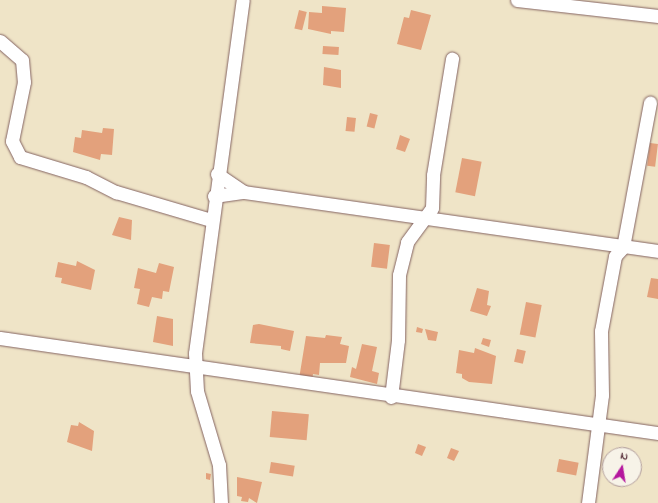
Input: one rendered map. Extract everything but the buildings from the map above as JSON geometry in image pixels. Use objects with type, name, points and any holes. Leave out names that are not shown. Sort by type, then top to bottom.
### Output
[{"type":"street","points":[[221,503],[219,465],[203,421],[195,353],[214,196],[243,0]]},
{"type":"street","points":[[517,0],[658,16]]},
{"type":"street","points":[[0,41],[22,60],[24,70],[12,140],[20,157],[86,177],[116,192],[211,220]]},
{"type":"street","points":[[391,397],[398,340],[399,275],[407,242],[432,208],[433,175],[452,59]]},
{"type":"street","points":[[588,503],[599,424],[602,331],[615,256],[623,246],[650,103]]},
{"type":"street","points":[[217,174],[244,192]]},
{"type":"street","points":[[214,196],[244,192],[426,216],[658,251]]},
{"type":"street","points":[[0,338],[391,397],[658,433]]}]
